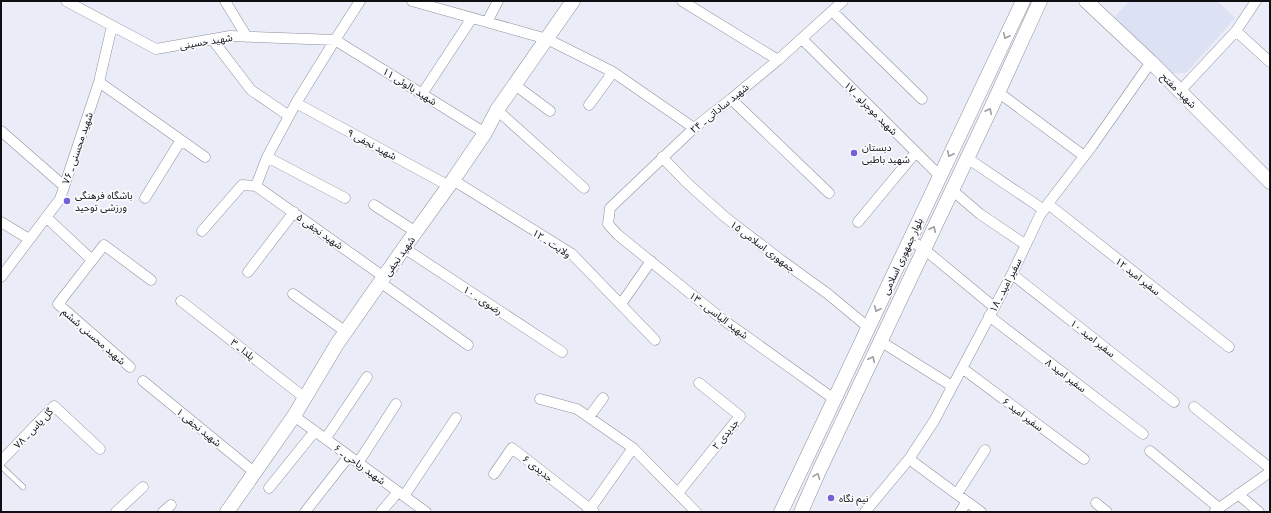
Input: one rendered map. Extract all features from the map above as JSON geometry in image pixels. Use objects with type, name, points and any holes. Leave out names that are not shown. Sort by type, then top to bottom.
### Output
[{"type":"main road","name":"شهید نجفی","points":[[227,512],[294,416],[346,332],[451,183],[485,132],[497,110],[573,1]]},
{"type":"main road","name":"بلوار جمهوری اسلامی","points":[[781,512],[1023,1]]},
{"type":"main road","name":"بلوار جمهوری اسلامی","points":[[801,512],[1040,1]]},
{"type":"main road","name":"شهید مفتح","points":[[1086,1],[1151,62],[1270,182]]},
{"type":"main road","points":[[795,484],[810,494]]},
{"type":"street","name":"شهید حسینی","points":[[66,1],[156,49],[230,36],[335,40]]},
{"type":"street","points":[[225,1],[247,36]]},
{"type":"street","points":[[202,232],[242,185],[256,186],[267,157],[296,103],[360,1]]},
{"type":"street","points":[[412,1],[547,38],[613,72],[694,128]]},
{"type":"street","points":[[487,22],[498,1]]},
{"type":"street","points":[[682,1],[778,60]]},
{"type":"street","name":"شهید ساداتی ـ ۲۴","points":[[608,224],[610,208],[662,157],[694,128],[778,60],[843,1]]},
{"type":"street","points":[[1180,91],[1236,30],[1256,1]]},
{"type":"street","points":[[832,11],[922,99]]},
{"type":"street","points":[[422,94],[472,18]]},
{"type":"street","name":"شهید محسنی ـ ۷۶","points":[[1,277],[60,199],[99,82],[112,26]]},
{"type":"street","points":[[1236,30],[1270,62]]},
{"type":"street","points":[[212,39],[251,90],[289,116]]},
{"type":"street","name":"شهید موجرلو ـ ۱۷","points":[[802,39],[940,176]]},
{"type":"street","name":"شهید بالوئی ۱۱","points":[[335,40],[485,132]]},
{"type":"street","name":"سفیر امید ـ ۱۸","points":[[865,512],[909,459],[934,420],[1046,207],[1151,62]]},
{"type":"street","points":[[589,105],[613,72]]},
{"type":"street","points":[[99,82],[205,157]]},
{"type":"street","points":[[515,85],[550,111]]},
{"type":"street","points":[[998,92],[1084,156]]},
{"type":"street","points":[[731,99],[829,193]]},
{"type":"street","name":"شهید نجفی ۹","points":[[296,103],[451,183]]},
{"type":"street","points":[[497,110],[584,188]]},
{"type":"street","points":[[1,131],[64,186]]},
{"type":"street","points":[[144,198],[181,140]]},
{"type":"street","points":[[858,222],[916,152]]},
{"type":"street","points":[[267,157],[344,198]]},
{"type":"street","name":"جمهوری اسلامی ۱۵","points":[[662,157],[687,183],[725,217],[780,260],[828,294],[868,328]]},
{"type":"street","name":"سفیر امید ۱۲","points":[[967,158],[1005,184],[1046,207],[1229,347]]},
{"type":"street","name":"ولایت ـ ۱۲","points":[[451,183],[572,254],[655,340]]},
{"type":"street","name":"شهید نجفی ۵","points":[[256,186],[294,212],[468,345]]},
{"type":"street","points":[[952,190],[987,219],[1026,245]]},
{"type":"street","points":[[374,204],[416,232]]},
{"type":"street","points":[[248,272],[294,212]]},
{"type":"street","points":[[46,217],[92,260],[104,245],[151,280]]},
{"type":"street","points":[[1,222],[29,239]]},
{"type":"street","name":"شهید الیاسی ـ ۱۳","points":[[608,224],[618,235],[722,319],[834,399]]},
{"type":"street","points":[[910,240],[924,249],[994,307]]},
{"type":"street","name":"رضوی ـ ۱۰","points":[[404,248],[562,352]]},
{"type":"street","name":"شهید محسنی ششم","points":[[92,260],[58,304],[130,367]]},
{"type":"street","points":[[621,304],[651,261]]},
{"type":"street","name":"سفیر امید ۱۰","points":[[1012,274],[1174,402]]},
{"type":"street","points":[[293,294],[346,332]]},
{"type":"street","name":"یلدا ـ ۳","points":[[181,301],[305,398]]},
{"type":"street","name":"سفیر امید ۸","points":[[989,316],[1143,434]]},
{"type":"street","points":[[880,341],[952,386]]},
{"type":"street","name":"سفیر امید ۶","points":[[962,368],[1084,459]]},
{"type":"street","points":[[326,438],[367,378]]},
{"type":"street","name":"شهید نجفی ۱","points":[[143,381],[254,472]]},
{"type":"street","name":"جدیدی ۲","points":[[678,493],[740,416],[699,383]]},
{"type":"street","points":[[588,417],[603,398]]},
{"type":"street","points":[[540,399],[577,409],[633,448],[696,512]]},
{"type":"street","points":[[358,463],[396,404]]},
{"type":"street","name":"گل یاس ـ ۷۸","points":[[1,461],[54,406],[100,449]]},
{"type":"street","points":[[1194,407],[1270,468]]},
{"type":"street","name":"شهید ریاحی ـ ۶","points":[[294,416],[426,512]]},
{"type":"street","points":[[382,512],[401,494],[456,418]]},
{"type":"street","points":[[269,488],[315,431]]},
{"type":"street","name":"جدیدی ۶","points":[[494,474],[512,448],[591,511]]},
{"type":"street","points":[[591,511],[633,448]]},
{"type":"street","points":[[957,494],[985,450]]},
{"type":"street","points":[[1150,451],[1216,510],[1270,472]]},
{"type":"street","points":[[305,512],[349,456]]},
{"type":"street","points":[[909,459],[981,512]]},
{"type":"street","points":[[116,512],[143,487]]},
{"type":"street","points":[[1238,494],[1259,512]]},
{"type":"street","points":[[960,512],[967,502]]},
{"type":"street","points":[[1096,503],[1107,512]]},
{"type":"street","points":[[163,512],[171,505]]},
{"type":"lane","points":[[1,466],[23,487]]},
{"type":"shaded area","points":[[1130,1],[1217,1],[1235,18],[1186,73],[1170,73],[1112,19]]},
{"type":"place","name":"دبستان شهید باطبی","points":[[854,153]]},
{"type":"place","name":"باشگاه فرهنگی ورزشی توحید","points":[[67,201]]},
{"type":"place","name":"نیم نگاه","points":[[831,498]]}]
